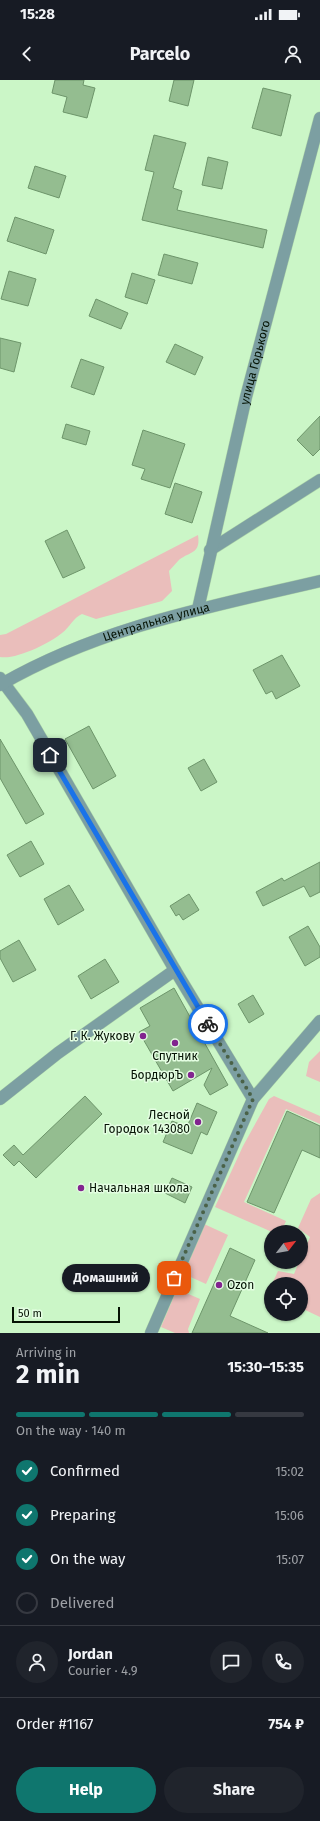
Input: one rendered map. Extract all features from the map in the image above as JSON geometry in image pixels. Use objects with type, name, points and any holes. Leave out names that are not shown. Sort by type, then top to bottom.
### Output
[{"type":"street","name":"улица Горького","points":[[198,609],[210,550],[246,397],[320,118]]},
{"type":"street","points":[[210,550],[320,480]]},
{"type":"street","name":"Центральная улица","points":[[1,682],[65,651],[144,623],[320,581]]},
{"type":"street","points":[[1,682],[26,714],[175,970],[253,1099]]},
{"type":"street","points":[[0,1099],[58,1053],[175,970]]},
{"type":"street","points":[[151,1333],[253,1099],[320,1021]]},
{"type":"shaded area","points":[[198,535],[198,546],[196,549],[178,561],[169,571],[172,591],[162,601],[96,619],[82,614],[57,637],[41,646],[15,656],[0,657],[0,635],[6,634]]},
{"type":"shaded area","points":[[320,1051],[320,1082],[306,1076],[309,1062]]},
{"type":"shaded area","points":[[274,1096],[320,1116],[320,1124],[286,1109],[244,1202],[286,1221],[284,1225],[264,1225],[264,1228],[215,1207],[243,1146],[269,1099]]},
{"type":"shaded area","points":[[320,1193],[320,1317],[308,1311],[308,1277],[275,1277],[278,1271],[294,1274],[296,1269],[308,1269],[308,1242],[310,1237],[308,1236],[308,1225],[299,1225],[311,1199]]},
{"type":"shaded area","points":[[204,1224],[228,1235],[206,1284],[184,1274]]},
{"type":"shaded area","points":[[177,1289],[200,1299],[188,1329],[189,1333],[175,1333],[161,1327]]},
{"type":"building","points":[[55,80],[84,80],[83,85],[95,88],[87,118],[63,112],[67,97],[52,93]]},
{"type":"building","points":[[174,80],[194,80],[188,106],[169,101]]},
{"type":"building","points":[[263,88],[291,95],[281,136],[252,128]]},
{"type":"building","points":[[154,135],[186,143],[173,188],[182,191],[177,210],[267,230],[263,248],[142,220],[154,172],[145,170]]},
{"type":"building","points":[[208,157],[228,162],[222,189],[202,185]]},
{"type":"building","points":[[35,166],[66,176],[59,198],[28,188]]},
{"type":"building","points":[[15,217],[54,230],[46,254],[7,241]]},
{"type":"building","points":[[164,254],[198,263],[192,284],[158,275]]},
{"type":"building","points":[[9,271],[36,279],[28,306],[1,299]]},
{"type":"building","points":[[132,273],[155,280],[147,304],[125,297]]},
{"type":"building","points":[[96,299],[128,313],[121,329],[89,316]]},
{"type":"building","points":[[0,338],[21,343],[14,372],[0,368]]},
{"type":"building","points":[[175,344],[203,357],[195,375],[166,362]]},
{"type":"building","points":[[81,359],[104,367],[94,395],[71,387]]},
{"type":"building","points":[[320,416],[320,449],[313,456],[297,440]]},
{"type":"building","points":[[66,424],[90,431],[86,445],[62,438]]},
{"type":"building","points":[[143,430],[185,444],[170,488],[141,479],[145,469],[132,465]]},
{"type":"building","points":[[175,483],[202,492],[192,523],[165,514]]},
{"type":"building","points":[[67,530],[85,568],[63,578],[45,541]]},
{"type":"building","points":[[282,655],[300,686],[276,699],[272,691],[266,694],[253,670]]},
{"type":"building","points":[[89,726],[116,776],[93,789],[65,739]]},
{"type":"building","points":[[0,739],[44,814],[26,824],[0,778]]},
{"type":"building","points":[[204,759],[217,782],[201,791],[188,768]]},
{"type":"building","points":[[31,841],[44,864],[20,877],[7,855]]},
{"type":"building","points":[[320,862],[320,892],[310,897],[304,886],[263,906],[256,892],[282,878],[284,881]]},
{"type":"building","points":[[69,885],[84,910],[58,925],[44,899]]},
{"type":"building","points":[[189,894],[199,910],[183,920],[179,914],[176,916],[170,906]]},
{"type":"building","points":[[308,926],[320,947],[320,957],[305,966],[289,937]]},
{"type":"building","points":[[19,940],[36,970],[13,982],[0,958],[0,951]]},
{"type":"building","points":[[105,959],[119,982],[91,999],[78,976]]},
{"type":"building","name":"Спутник","points":[[174,988],[228,1085],[210,1095],[204,1085],[212,1068],[173,1091],[139,1032],[150,1026],[140,1008]]},
{"type":"building","points":[[253,995],[264,1014],[249,1023],[238,1004]]},
{"type":"building","points":[[85,1096],[102,1114],[36,1178],[19,1161],[14,1166],[3,1155],[14,1145],[23,1155]]},
{"type":"building","points":[[197,1103],[217,1112],[207,1135],[201,1132],[192,1154],[163,1142],[172,1121],[187,1127]]},
{"type":"building","points":[[287,1111],[320,1126],[320,1158],[302,1150],[274,1213],[247,1202]]},
{"type":"building","points":[[172,1178],[192,1187],[185,1203],[165,1193]]},
{"type":"building","points":[[230,1248],[255,1260],[230,1316],[268,1333],[192,1333]]},
{"type":"way so far","points":[[174,1278],[253,1099],[208,1024]]},
{"type":"place","name":"Г. К. Жукову","points":[[143,1036]]},
{"type":"place","name":"Спутник","points":[[175,1043]]},
{"type":"place","name":"БордюрЪ","points":[[191,1075]]},
{"type":"place","name":"Лесной Городок 143080","points":[[198,1122]]},
{"type":"place","name":"Начальная школа","points":[[81,1188]]},
{"type":"place","name":"Домашний","points":[[174,1278]]},
{"type":"place","name":"Ozon","points":[[219,1285]]},
{"type":"route","points":[[50,755],[208,1024]]}]
